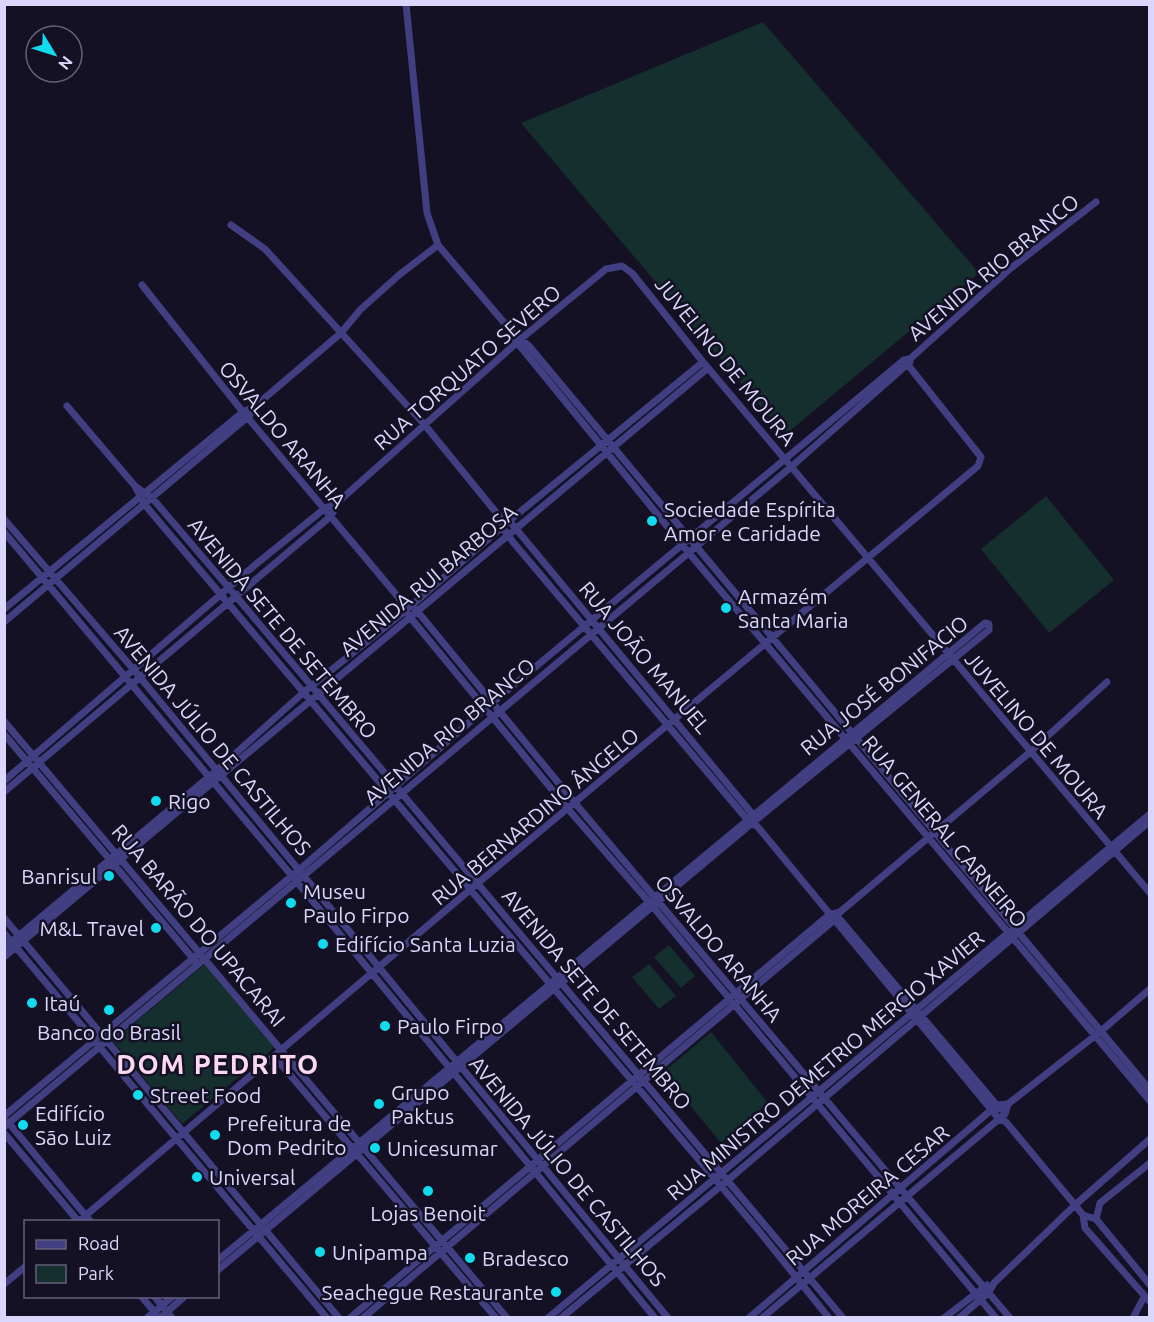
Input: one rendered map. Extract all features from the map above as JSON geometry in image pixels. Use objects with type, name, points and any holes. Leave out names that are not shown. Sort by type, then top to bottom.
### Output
[{"type":"street","points":[[4,609],[243,412],[254,407],[341,333],[360,310],[399,275],[438,245],[427,213],[406,4]]},
{"type":"street","name":"AVENIDA RIO BRANCO","points":[[6,1121],[302,873],[398,790],[427,760],[486,708],[540,665],[643,590],[791,467],[831,427],[1011,268],[1096,202]]},
{"type":"street","name":"RUA JOÃO MANUEL","points":[[231,225],[265,249],[424,424],[499,516],[507,534],[667,727],[753,821],[1004,1118],[1075,1204],[1083,1215],[1085,1228],[1147,1300]]},
{"type":"street","name":"RUA GENERAL CARNEIRO","points":[[438,245],[606,443],[646,500],[742,617],[806,691],[828,711],[968,878],[991,899],[1017,930],[1032,955]]},
{"type":"street","name":"RUA TORQUATO SEVERO","points":[[4,792],[100,699],[176,632],[324,509],[338,502],[519,341],[606,269],[622,266]]},
{"type":"street","name":"JUVELINO DE MOURA","points":[[622,266],[632,273],[867,559],[1149,893]]},
{"type":"street","name":"OSVALDO ARANHA","points":[[142,285],[248,419],[402,602],[405,611],[568,809],[738,995],[818,1091],[820,1100],[893,1196],[996,1317]]},
{"type":"street","name":"RUA BERNARDINO ÂNGELO","points":[[88,1218],[183,1132],[978,466],[981,457],[908,361]]},
{"type":"street","name":"AVENIDA RUI BARBOSA","points":[[4,948],[22,938],[212,780],[304,692],[405,611],[509,521],[656,401],[706,365]]},
{"type":"street","name":"AVENIDA RUI BARBOSA","points":[[241,754],[411,618],[507,534],[611,451],[662,408],[706,365]]},
{"type":"street","points":[[656,401],[662,408]]},
{"type":"street","name":"AVENIDA SETE DE SETEMBRO","points":[[68,406],[135,486],[145,505],[222,593],[470,890],[638,1075],[728,1180],[795,1278],[829,1317]]},
{"type":"street","points":[[4,622],[248,419],[254,407]]},
{"type":"street","name":"AVENIDA RIO BRANCO","points":[[596,624],[637,583],[682,544],[785,460],[831,427]]},
{"type":"street","name":"RUA GENERAL CARNEIRO","points":[[611,451],[653,494],[711,563],[813,686],[828,711]]},
{"type":"street","points":[[172,470],[178,478]]},
{"type":"street","points":[[556,483],[562,490]]},
{"type":"street","name":"AVENIDA SETE DE SETEMBRO","points":[[135,486],[153,499],[478,883],[630,1082],[720,1186],[804,1271],[843,1317]]},
{"type":"street","points":[[646,500],[653,494]]},
{"type":"street","name":"RUA TORQUATO SEVERO","points":[[36,759],[140,678],[235,595],[331,516],[338,502]]},
{"type":"street","points":[[732,504],[738,511]]},
{"type":"street","name":"RUA JOÃO MANUEL","points":[[499,516],[509,521],[676,720],[753,821]]},
{"type":"street","name":"AVENIDA JÚLIO DE CASTILHOS","points":[[4,519],[134,670],[668,1317]]},
{"type":"street","name":"AVENIDA JÚLIO DE CASTILHOS","points":[[4,532],[295,879],[655,1317]]},
{"type":"street","points":[[94,535],[100,543]]},
{"type":"street","points":[[703,570],[711,563]]},
{"type":"street","points":[[202,571],[209,565]]},
{"type":"street","points":[[255,565],[262,573]]},
{"type":"street","points":[[454,569],[460,576]]},
{"type":"street","points":[[637,583],[643,590]]},
{"type":"street","points":[[555,591],[562,585]]},
{"type":"street","points":[[721,591],[729,585]]},
{"type":"street","points":[[402,602],[412,605]]},
{"type":"street","name":"OSVALDO ARANHA","points":[[412,605],[575,803],[731,1001],[811,1096],[820,1100],[1010,1317]]},
{"type":"street","points":[[742,617],[750,610]]},
{"type":"street","name":"RUA JOSÉ BONIFACIO","points":[[219,1269],[257,1233],[451,1069],[654,902],[707,863],[753,821],[950,657],[989,630],[989,624],[985,623],[950,657]]},
{"type":"street","name":"AVENIDA RIO BRANCO","points":[[398,790],[432,767],[500,710],[545,672],[588,630]]},
{"type":"street","points":[[176,632],[183,640]]},
{"type":"street","points":[[617,666],[625,659]]},
{"type":"street","points":[[783,665],[791,660]]},
{"type":"street","points":[[540,665],[545,672]]},
{"type":"street","points":[[334,668],[340,675]]},
{"type":"street","points":[[566,1143],[638,1075],[932,835],[1029,753],[1107,682]]},
{"type":"street","points":[[806,691],[813,686]]},
{"type":"street","points":[[100,699],[106,706]]},
{"type":"street","name":"RUA BARÃO DO UPACARAI","points":[[4,721],[362,1145],[496,1317]]},
{"type":"street","name":"RUA BARÃO DO UPACARAI","points":[[4,734],[196,962]]},
{"type":"street","points":[[427,760],[432,767]]},
{"type":"street","name":"RUA TORQUATO SEVERO","points":[[4,781],[30,765]]},
{"type":"street","points":[[707,773],[714,767]]},
{"type":"street","points":[[234,806],[240,800]]},
{"type":"street","points":[[74,816],[81,811]]},
{"type":"street","name":"RUA MINISTRO DEMETRIO MERCIO XAVIER","points":[[1113,850],[1149,814]]},
{"type":"street","name":"RUA JOSÉ BONIFACIO","points":[[654,902],[701,857],[753,821]]},
{"type":"street","name":"RUA MINISTRO DEMETRIO MERCIO XAVIER","points":[[549,1317],[669,1222],[728,1180],[916,1015],[1149,821]]},
{"type":"street","points":[[91,836],[98,830]]},
{"type":"street","points":[[271,851],[278,845]]},
{"type":"street","points":[[701,857],[707,863]]},
{"type":"street","name":"RUA GENERAL CARNEIRO","points":[[968,878],[984,904],[1032,955],[1149,1096]]},
{"type":"street","points":[[317,906],[323,899]]},
{"type":"street","points":[[984,904],[991,899]]},
{"type":"street","points":[[4,918],[106,1037],[199,1166],[327,1317]]},
{"type":"street","points":[[4,933],[98,1044],[207,1159],[339,1317]]},
{"type":"street","name":"AVENIDA RUI BARBOSA","points":[[4,957],[14,944]]},
{"type":"street","points":[[352,949],[359,944]]},
{"type":"street","points":[[36,970],[44,964]]},
{"type":"street","points":[[994,1108],[1008,1104],[1098,1034],[1149,989]]},
{"type":"street","points":[[350,1317],[391,1288],[541,1163],[637,1089],[731,1001]]},
{"type":"street","points":[[404,1012],[411,1007]]},
{"type":"street","points":[[77,1018],[85,1013]]},
{"type":"street","name":"RUA MINISTRO DEMETRIO MERCIO XAVIER","points":[[669,1222],[714,1178],[811,1096],[916,1015]]},
{"type":"street","points":[[421,1032],[428,1027]]},
{"type":"street","name":"RUA BARÃO DO UPACARAI","points":[[273,1056],[507,1317]]},
{"type":"street","points":[[1004,1118],[1008,1104]]},
{"type":"street","name":"RUA MOREIRA CESAR","points":[[749,1317],[825,1251],[901,1190],[994,1108]]},
{"type":"street","name":"RUA MOREIRA CESAR","points":[[762,1317],[950,1160],[1004,1118]]},
{"type":"street","points":[[6,1121],[88,1218]]},
{"type":"street","points":[[4,1133],[78,1220]]},
{"type":"street","points":[[959,1317],[981,1299],[987,1289],[1075,1204],[1149,1139]]},
{"type":"street","points":[[22,1154],[29,1147]]},
{"type":"street","points":[[943,1152],[950,1160]]},
{"type":"street","points":[[199,1166],[207,1159]]},
{"type":"street","points":[[1095,1219],[1100,1203],[1149,1163]]},
{"type":"street","points":[[1083,1215],[1095,1219],[1149,1285]]},
{"type":"street","points":[[590,1237],[597,1231]]},
{"type":"street","name":"RUA JOSÉ BONIFACIO","points":[[219,1259],[257,1233]]},
{"type":"street","points":[[938,1249],[946,1243]]},
{"type":"street","points":[[825,1251],[831,1258]]},
{"type":"street","name":"RUA MINISTRO DEMETRIO MERCIO XAVIER","points":[[561,1317],[614,1267]]},
{"type":"street","points":[[4,1284],[24,1268]]},
{"type":"street","points":[[298,1282],[305,1277]]},
{"type":"street","points":[[363,1317],[391,1288]]},
{"type":"street","points":[[944,1317],[975,1293],[987,1289]]},
{"type":"street","points":[[143,1298],[158,1316]]},
{"type":"street","points":[[156,1298],[167,1312]]},
{"type":"street","points":[[147,1317],[167,1312],[183,1298]]},
{"type":"street","points":[[769,1300],[774,1307]]},
{"type":"street","points":[[1133,1317],[1147,1300]]},
{"type":"green space","points":[[763,22],[979,273],[785,435],[521,123]]},
{"type":"green space","points":[[1046,496],[1114,580],[1049,633],[981,549]]},
{"type":"green space","points":[[669,945],[695,976],[681,988],[654,957]]},
{"type":"green space","points":[[205,964],[275,1047],[182,1124],[113,1041]]},
{"type":"green space","points":[[649,964],[676,996],[659,1009],[632,977]]},
{"type":"green space","points":[[711,1032],[768,1103],[721,1143],[663,1072]]},
{"type":"place","name":"Sociedade Espírita Amor e Caridade","points":[[652,521]]},
{"type":"place","name":"Armazém Santa Maria","points":[[726,608]]},
{"type":"place","name":"Rigo","points":[[156,801]]},
{"type":"place","name":"Banrisul","points":[[109,876]]},
{"type":"place","name":"Museu Paulo Firpo","points":[[291,903]]},
{"type":"place","name":"M&L Travel","points":[[156,928]]},
{"type":"place","name":"Edifício Santa Luzia","points":[[323,944]]},
{"type":"place","name":"Itaú","points":[[32,1003]]},
{"type":"place","name":"Banco do Brasil","points":[[109,1010]]},
{"type":"place","name":"Paulo Firpo","points":[[385,1026]]},
{"type":"place","name":"Street Food","points":[[138,1095]]},
{"type":"place","name":"Grupo Paktus","points":[[379,1104]]},
{"type":"place","name":"Edifício São Luiz","points":[[23,1125]]},
{"type":"place","name":"Prefeitura de Dom Pedrito","points":[[215,1135]]},
{"type":"place","name":"Unicesumar","points":[[375,1148]]},
{"type":"place","name":"Universal","points":[[197,1177]]},
{"type":"place","name":"Lojas Benoit","points":[[428,1191]]},
{"type":"place","name":"Unipampa","points":[[320,1252]]},
{"type":"place","name":"Bradesco","points":[[470,1258]]},
{"type":"place","name":"Seachegue Restaurante","points":[[556,1292]]},
{"type":"district","name":"DOM PEDRITO","points":[[218,1064]]}]
